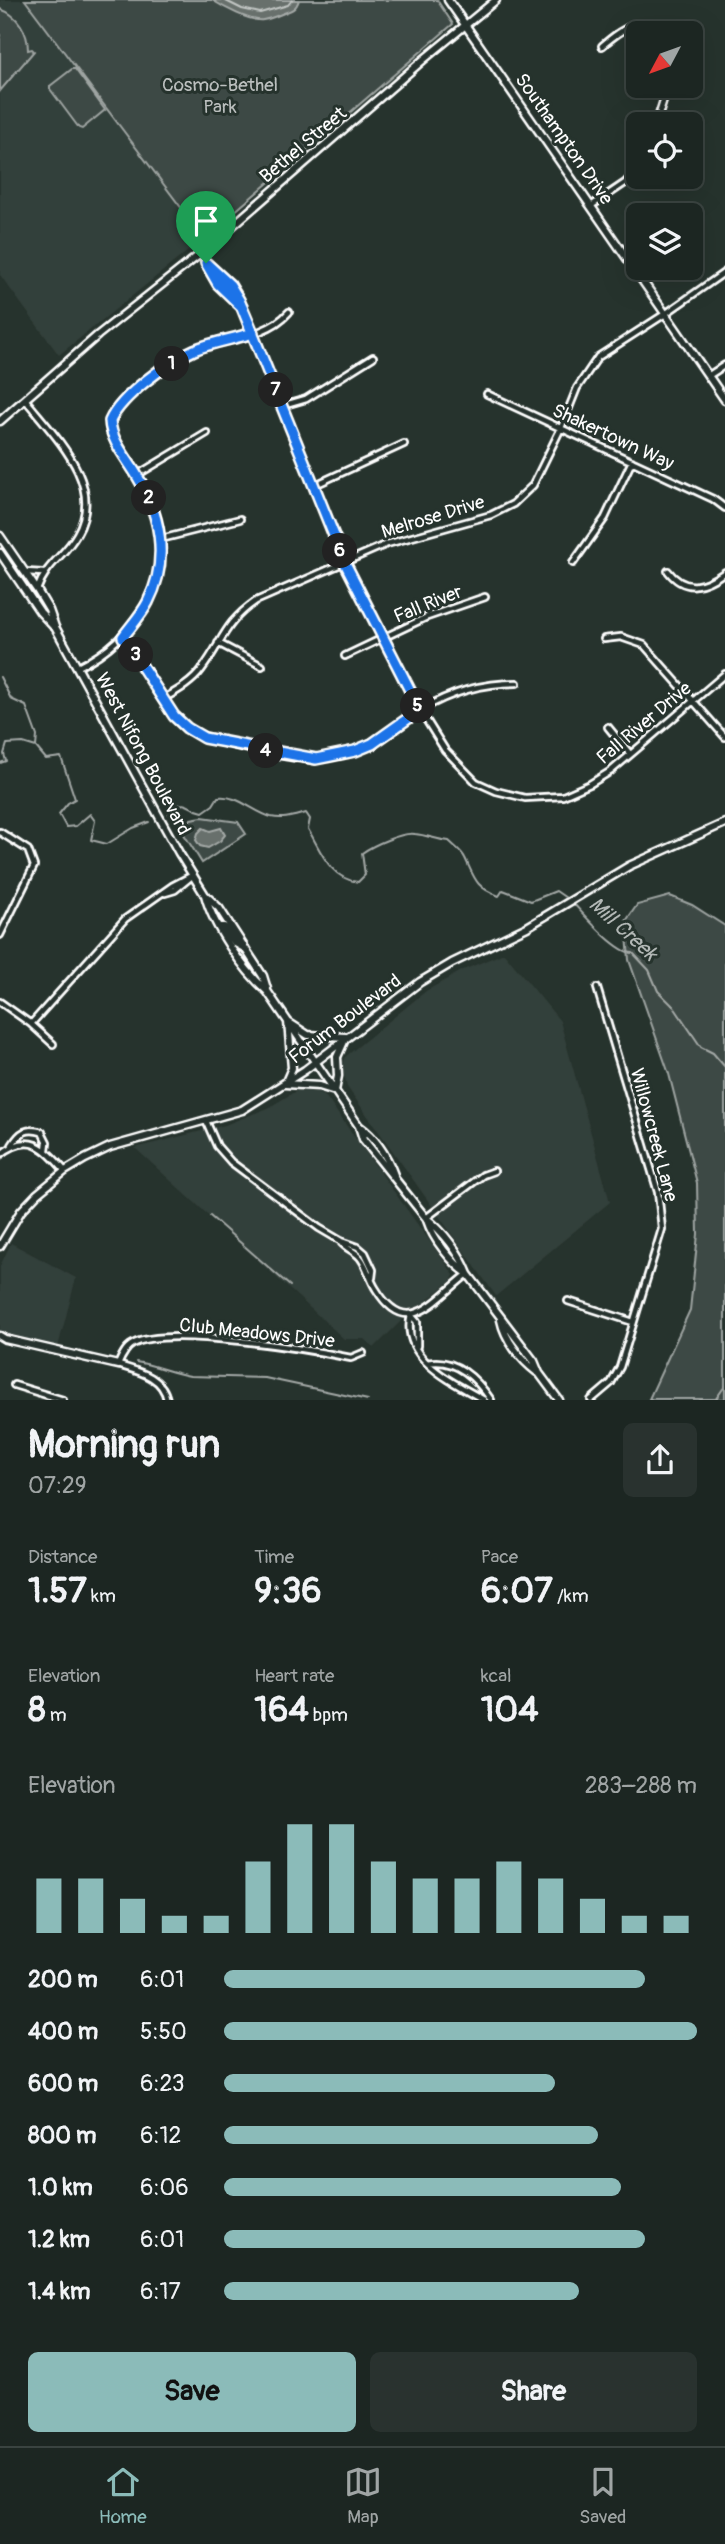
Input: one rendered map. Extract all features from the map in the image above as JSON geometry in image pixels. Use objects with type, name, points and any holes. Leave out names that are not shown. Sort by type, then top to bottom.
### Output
[{"type":"street","name":"Southampton Drive","points":[[448,0],[725,400]]},
{"type":"street","name":"Bethel Street","points":[[0,421],[98,335],[198,255],[496,0]]},
{"type":"street","points":[[602,46],[626,28]]},
{"type":"street","points":[[591,206],[626,182]]},
{"type":"street","name":"Fall River Drive","points":[[198,255],[230,285],[242,307],[345,563],[420,710],[445,750],[475,782],[496,791],[525,798],[563,796],[590,785],[725,674]]},
{"type":"street","name":"Melrose Drive","points":[[163,699],[181,690],[201,671],[239,613],[256,601],[387,544],[491,515],[513,504],[533,485],[577,388],[598,357],[725,272]]},
{"type":"street","points":[[78,667],[123,637],[147,605],[158,573],[161,539],[155,510],[110,429],[114,412],[126,398],[195,350],[253,333],[275,324],[289,312]]},
{"type":"street","points":[[282,406],[306,399],[373,357]]},
{"type":"street","points":[[708,376],[725,365]]},
{"type":"street","name":"Shakertown Way","points":[[487,394],[713,499],[725,508]]},
{"type":"street","points":[[25,399],[77,468],[84,484],[86,498],[85,512],[77,535],[43,573],[37,590]]},
{"type":"street","points":[[137,475],[207,433]]},
{"type":"street","points":[[315,485],[404,444]]},
{"type":"street","points":[[573,564],[605,518],[632,461]]},
{"type":"street","points":[[161,539],[240,519]]},
{"type":"street","name":"West Nifong Boulevard","points":[[0,536],[49,610],[55,627],[162,823],[205,895],[219,908],[263,975],[267,991]]},
{"type":"street","name":"West Nifong Boulevard","points":[[0,553],[40,612],[55,627]]},
{"type":"street","points":[[668,570],[676,582],[694,586],[711,582],[725,572]]},
{"type":"street","points":[[25,572],[43,573]]},
{"type":"street","name":"Fall River","points":[[345,656],[427,617],[485,597]]},
{"type":"street","points":[[123,637],[174,716],[187,728],[204,738],[316,759],[355,751],[372,744],[420,710],[451,694],[492,682],[517,683]]},
{"type":"street","points":[[604,639],[621,637],[644,645],[725,737]]},
{"type":"street","points":[[218,643],[262,666]]},
{"type":"street","points":[[608,727],[630,754]]},
{"type":"street","name":"Forum Boulevard","points":[[0,1246],[22,1211],[65,1171],[110,1147],[242,1110],[285,1084],[420,982],[452,963],[527,927],[629,866],[725,823]]},
{"type":"street","points":[[0,832],[28,850],[33,859],[34,871],[0,935]]},
{"type":"street","points":[[31,1024],[125,919],[164,893],[176,890],[193,875]]},
{"type":"street","name":"West Nifong Boulevard","points":[[205,895],[209,911],[219,927],[255,980],[267,991],[359,1126],[363,1139],[374,1156],[395,1176],[457,1267],[468,1274],[501,1320],[510,1327],[559,1399]]},
{"type":"street","points":[[219,927],[224,927],[235,943],[246,949]]},
{"type":"street","name":"Willowcreek Lane","points":[[591,1399],[611,1383],[620,1367],[662,1229],[658,1192],[597,988]]},
{"type":"street","points":[[0,1002],[53,1044]]},
{"type":"street","points":[[288,1022],[308,1035],[346,1037],[337,1057],[338,1076],[335,1091],[319,1086],[285,1084],[292,1068],[288,1022]]},
{"type":"street","points":[[206,1121],[217,1146],[231,1162],[319,1228],[365,1253],[373,1270],[375,1288],[391,1308],[411,1315],[424,1310],[468,1274]]},
{"type":"street","points":[[0,1155],[21,1133],[33,1129],[41,1132],[47,1142],[46,1150]]},
{"type":"street","points":[[12,1145],[38,1145],[65,1171]]},
{"type":"street","points":[[426,1218],[483,1175],[494,1171]]},
{"type":"street","points":[[568,1301],[633,1322]]},
{"type":"street","points":[[411,1315],[409,1322],[416,1348],[426,1363],[484,1399]]},
{"type":"street","name":"Club Meadows Drive","points":[[118,1365],[132,1344],[167,1337],[261,1343],[351,1358],[363,1353]]},
{"type":"street","points":[[2,1338],[118,1365],[145,1374],[158,1381],[167,1399]]},
{"type":"street","points":[[426,1363],[434,1361],[462,1369],[472,1376],[491,1399]]},
{"type":"street","points":[[13,1385],[62,1399]]},
{"type":"shaded area","points":[[0,0],[25,0],[204,238],[59,355],[0,275]]},
{"type":"shaded area","points":[[504,953],[560,1021],[610,1202],[496,1296],[347,1087],[342,1064],[345,1057],[426,991],[463,970]]},
{"type":"shaded area","points":[[313,1089],[326,1097],[454,1275],[452,1280],[416,1309],[405,1309],[402,1320],[374,1348],[364,1339],[344,1339],[135,1148],[225,1125],[268,1108],[296,1091]]},
{"type":"shaded area","points":[[11,1243],[76,1278],[58,1347],[0,1333],[0,1266]]},
{"type":"green space","name":"Cosmo-Bethel Park","points":[[25,0],[437,0],[453,24],[204,238]]},
{"type":"green space","points":[[0,9],[17,20],[24,31],[28,50],[34,51],[0,91]]},
{"type":"green space","points":[[75,69],[105,110],[82,129],[50,89],[50,86]]},
{"type":"green space","points":[[202,817],[238,822],[246,834],[202,863],[182,831],[191,819]]},
{"type":"green space","points":[[670,896],[692,905],[725,926],[725,1399],[649,1399],[690,1310],[698,1234],[697,1183],[669,1074],[629,960],[626,921],[637,905]]},
{"type":"water","points":[[212,0],[299,0],[291,10],[258,20]]},
{"type":"water","points":[[203,828],[210,831],[221,828],[225,835],[208,848],[200,846],[196,840]]},
{"type":"waterway","name":"Mill Creek","points":[[0,677],[11,699],[26,706],[37,736],[36,747],[46,759],[61,757],[75,799],[59,814],[66,827],[76,826],[90,814],[95,821],[91,840],[107,844],[133,828],[149,822]]},
{"type":"waterway","points":[[0,763],[6,761],[4,754],[7,744],[23,743],[36,747]]},
{"type":"waterway","name":"Mill Creek","points":[[169,814],[170,807],[182,804],[203,812],[213,805],[218,797],[232,798],[271,817],[285,818],[306,813],[310,819],[308,829],[327,863],[340,876],[358,882],[365,875],[362,853],[395,837],[424,835],[449,841],[464,855],[477,881],[491,893],[499,896],[503,890],[531,901],[556,891],[569,900]]},
{"type":"waterway","name":"Mill Creek","points":[[574,904],[610,941],[633,953],[649,970],[658,991],[674,1007],[701,1047],[713,1053],[725,1067]]},
{"type":"waterway","points":[[210,1216],[290,1286]]},
{"type":"waterway","points":[[136,1362],[190,1376],[265,1378],[368,1400]]},
{"type":"waterway","name":"Mill Creek","points":[[715,1400],[725,1386]]},
{"type":"route","points":[[206,263],[218,284],[226,293],[242,307],[253,333],[224,342],[195,350],[182,357],[136,389],[114,412],[110,421],[113,438],[155,510],[161,539],[154,590],[147,605],[123,637],[174,716],[204,738],[298,758],[316,759],[355,751],[390,733],[420,710],[345,563],[315,485],[239,300],[236,293],[206,263]]}]
